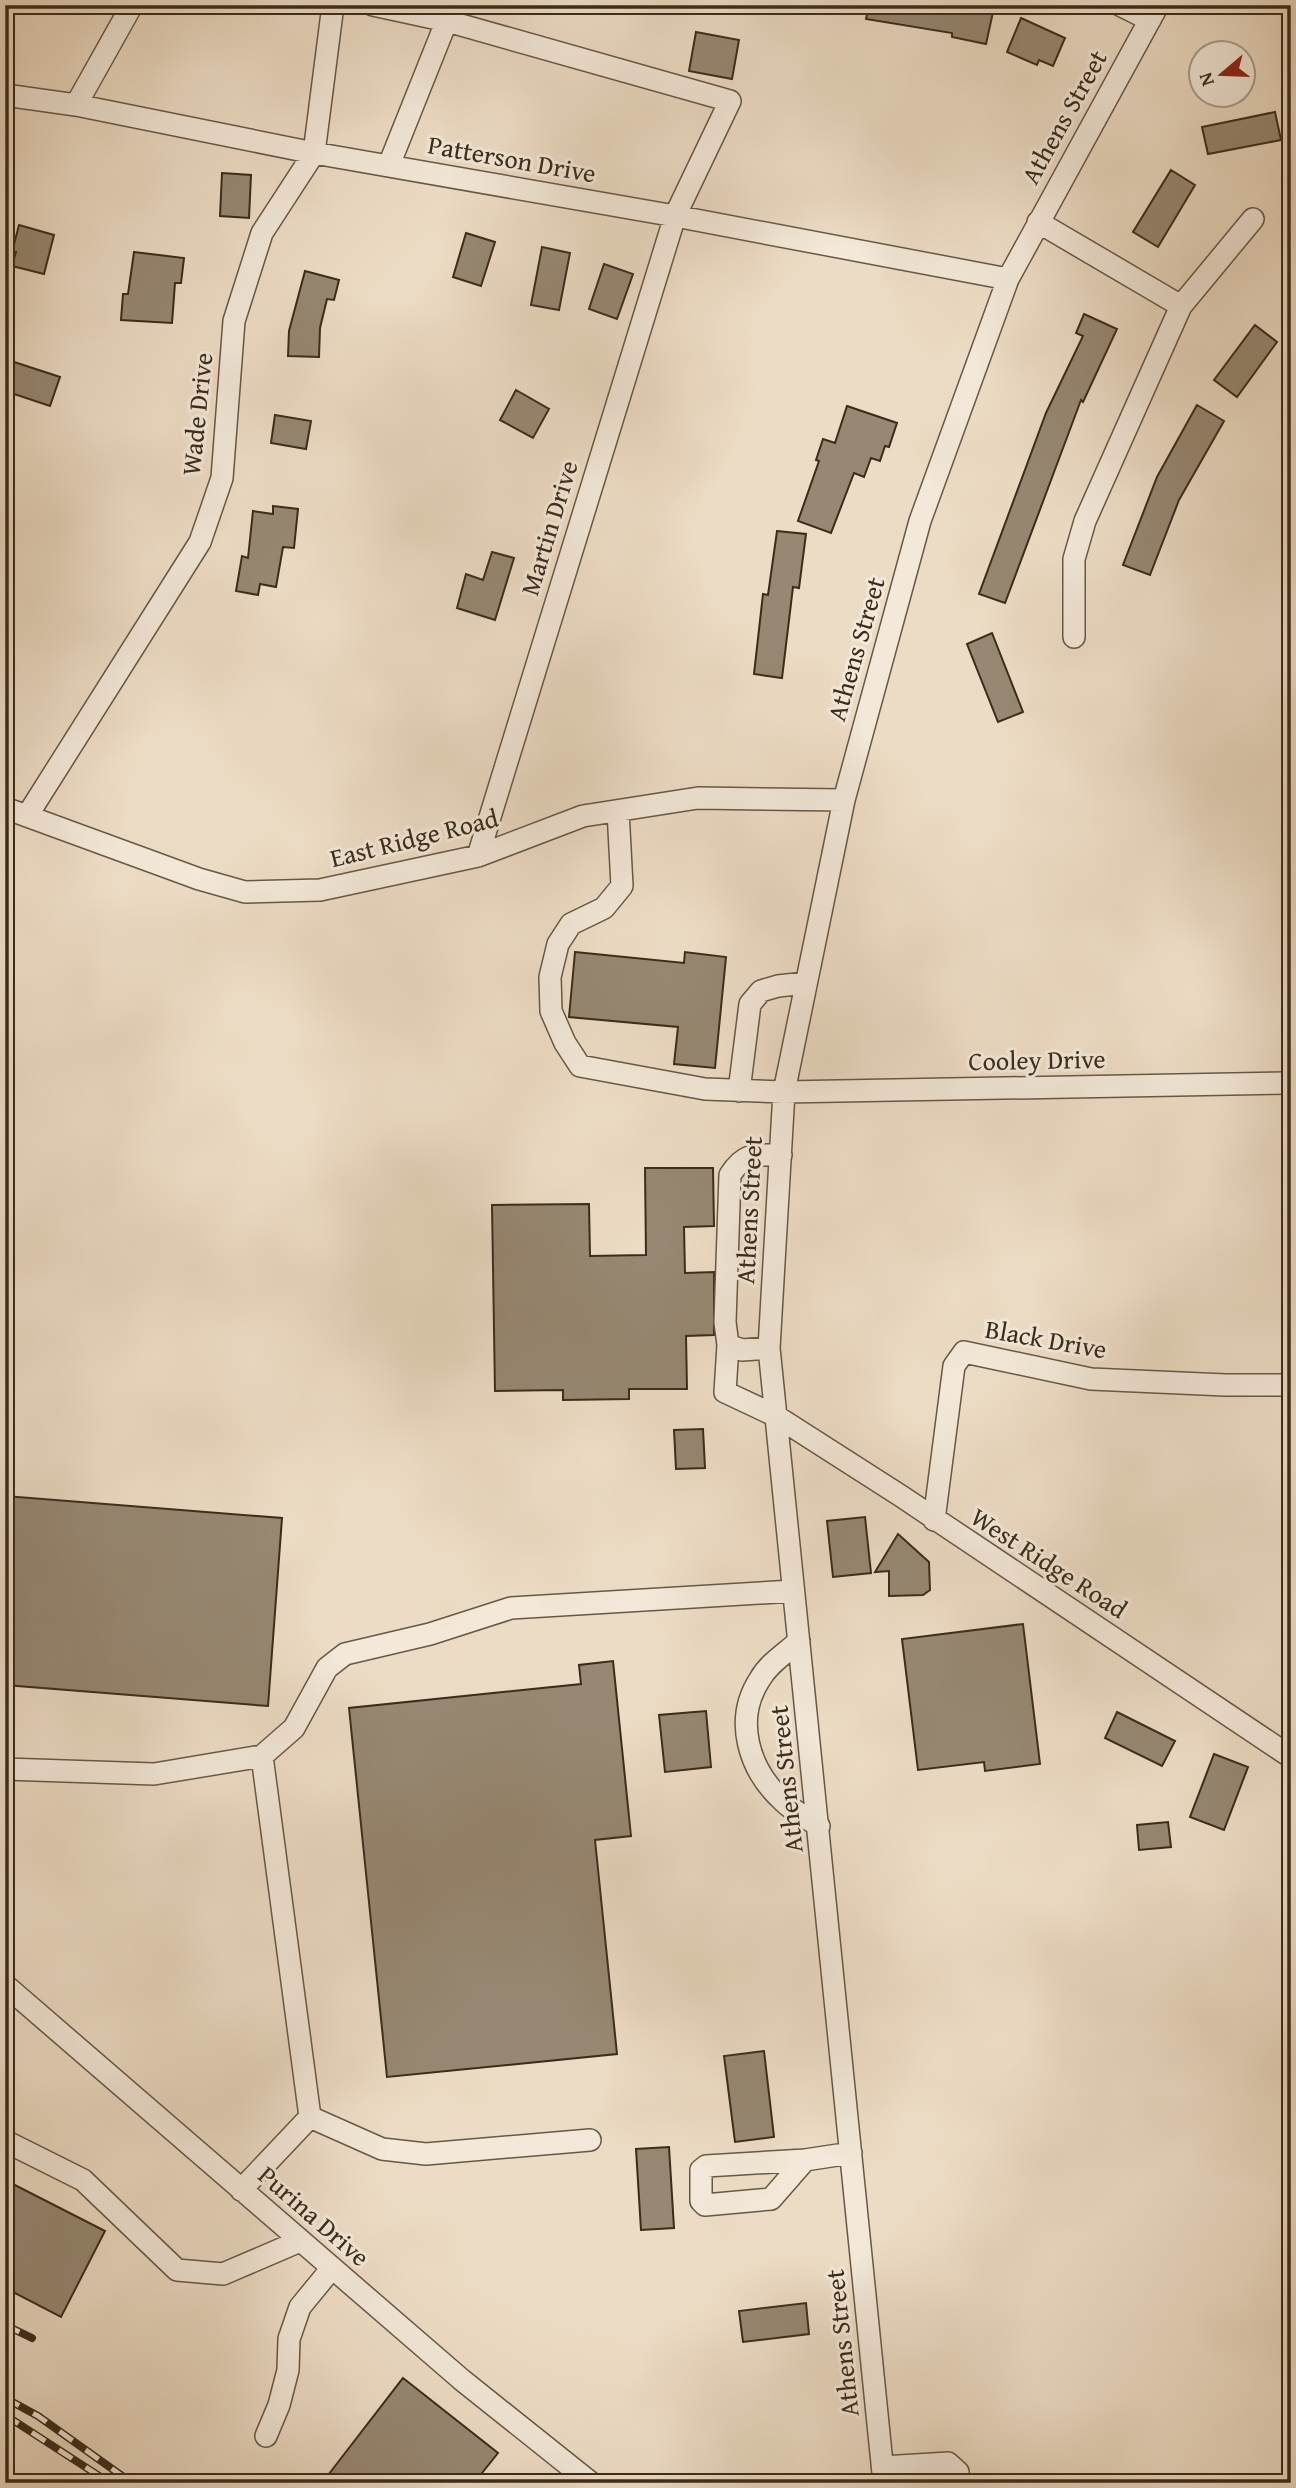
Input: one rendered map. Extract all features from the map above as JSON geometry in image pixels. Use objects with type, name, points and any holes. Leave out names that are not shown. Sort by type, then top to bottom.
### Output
[{"type":"street","points":[[76,104],[132,5]]},
{"type":"street","points":[[314,153],[333,5]]},
{"type":"street","points":[[373,5],[450,13],[389,165]]},
{"type":"street","points":[[1121,5],[1154,13]]},
{"type":"street","name":"Martin Drive","points":[[450,13],[730,101],[675,216],[478,856]]},
{"type":"street","name":"Athens Street","points":[[883,2475],[769,1349],[783,1092],[844,800],[920,521],[1008,279],[1154,13]]},
{"type":"street","name":"Patterson Drive","points":[[5,95],[76,104],[314,153],[675,216],[1008,279]]},
{"type":"street","name":"Wade Drive","points":[[27,816],[200,542],[222,478],[234,321],[262,233],[314,153]]},
{"type":"street","points":[[1074,637],[1074,559],[1085,521],[1181,306],[1253,219]]},
{"type":"street","points":[[1038,222],[1181,306]]},
{"type":"street","name":"East Ridge Road","points":[[5,808],[199,879],[244,892],[320,890],[478,856],[583,816],[698,798],[844,800]]},
{"type":"street","name":"Cooley Drive","points":[[618,811],[622,886],[604,908],[571,923],[558,944],[550,977],[551,1011],[565,1043],[580,1066],[705,1089],[739,1091],[1291,1083]]},
{"type":"street","points":[[739,1091],[750,1004],[761,991],[806,983]]},
{"type":"street","points":[[769,1349],[742,1350],[728,1345],[725,1322],[730,1175],[739,1161],[753,1155],[781,1155]]},
{"type":"street","name":"West Ridge Road","points":[[728,1345],[725,1392],[776,1416],[901,1496],[1291,1757]]},
{"type":"street","name":"Black Drive","points":[[934,1520],[954,1366],[964,1352],[1091,1378],[1225,1385],[1291,1385]]},
{"type":"street","points":[[5,1769],[154,1774],[262,1756],[294,1728],[327,1668],[345,1654],[430,1634],[511,1608],[793,1591]]},
{"type":"street","points":[[799,1641],[758,1680],[747,1712],[748,1747],[755,1767],[769,1788],[785,1804],[818,1826]]},
{"type":"street","points":[[262,1756],[310,2117]]},
{"type":"street","name":"Purina Drive","points":[[5,1985],[462,2380],[591,2483]]},
{"type":"street","points":[[310,2117],[382,2149],[426,2154],[590,2140]]},
{"type":"street","points":[[241,2190],[310,2117]]},
{"type":"street","points":[[5,2141],[83,2180],[177,2270],[223,2274],[300,2241]]},
{"type":"street","points":[[804,2160],[851,2153]]},
{"type":"street","points":[[266,2436],[279,2405],[288,2370],[289,2339],[300,2307],[332,2268]]},
{"type":"street","points":[[883,2475],[948,2463],[958,2472],[959,2483]]},
{"type":"building","points":[[869,5],[961,5],[993,12],[986,44],[952,37],[952,33],[866,19]]},
{"type":"building","points":[[1021,18],[1065,38],[1053,66],[1039,60],[1037,65],[1007,52]]},
{"type":"building","points":[[696,32],[739,40],[732,79],[689,71]]},
{"type":"building","points":[[1275,112],[1281,140],[1208,154],[1202,127]]},
{"type":"building","points":[[1171,170],[1195,185],[1158,247],[1133,232]]},
{"type":"building","points":[[222,173],[251,175],[249,218],[220,216]]},
{"type":"building","points":[[19,225],[54,235],[44,274],[12,266],[16,252],[12,252]]},
{"type":"building","points":[[466,233],[495,242],[481,286],[453,277]]},
{"type":"building","points":[[542,247],[570,253],[559,310],[531,305]]},
{"type":"building","points":[[134,252],[184,258],[181,283],[175,283],[172,323],[121,320],[123,294],[128,294]]},
{"type":"building","points":[[604,264],[633,274],[617,319],[589,309]]},
{"type":"building","points":[[305,271],[339,280],[334,300],[327,299],[320,328],[319,357],[288,356],[289,331]]},
{"type":"building","points":[[1084,314],[1117,329],[1083,402],[1081,400],[1005,603],[979,594],[1046,413],[1083,336],[1076,333]]},
{"type":"building","points":[[1255,325],[1277,342],[1237,397],[1214,380]]},
{"type":"building","points":[[5,359],[60,377],[50,406],[5,391]]},
{"type":"building","points":[[516,390],[549,409],[533,438],[500,420]]},
{"type":"building","points":[[1197,405],[1224,421],[1179,500],[1150,575],[1123,565],[1157,477]]},
{"type":"building","points":[[847,406],[897,423],[889,447],[885,446],[880,461],[871,458],[864,477],[854,473],[831,533],[798,521],[819,461],[816,460],[823,439],[835,443]]},
{"type":"building","points":[[275,415],[311,421],[306,449],[271,443]]},
{"type":"building","points":[[273,506],[298,509],[294,548],[283,547],[276,587],[260,584],[258,595],[236,591],[242,556],[248,558],[253,511],[273,514]]},
{"type":"building","points":[[777,531],[806,534],[799,588],[793,587],[782,678],[754,674],[763,594],[768,595]]},
{"type":"building","points":[[492,552],[514,558],[495,620],[457,608],[466,574],[483,580]]},
{"type":"building","points":[[992,633],[1023,712],[998,722],[967,644]]},
{"type":"building","points":[[575,952],[684,963],[685,952],[726,957],[715,1068],[674,1064],[678,1027],[569,1017]]},
{"type":"building","points":[[645,1168],[713,1168],[714,1226],[684,1227],[685,1273],[714,1272],[714,1335],[686,1336],[687,1389],[629,1389],[629,1399],[563,1400],[563,1390],[495,1391],[492,1205],[589,1204],[590,1256],[646,1255]]},
{"type":"building","points":[[703,1429],[705,1468],[676,1469],[674,1430]]},
{"type":"building","points":[[5,1496],[282,1518],[268,1706],[5,1685]]},
{"type":"building","points":[[865,1517],[871,1573],[833,1577],[827,1521]]},
{"type":"building","points":[[898,1534],[929,1562],[930,1590],[923,1595],[889,1596],[889,1571],[875,1572]]},
{"type":"building","points":[[1023,1624],[1040,1764],[985,1771],[984,1762],[918,1770],[902,1639]]},
{"type":"building","points":[[613,1661],[631,1836],[595,1840],[617,2054],[387,2077],[349,1708],[581,1684],[579,1665]]},
{"type":"building","points":[[706,1711],[711,1767],[665,1772],[659,1715]]},
{"type":"building","points":[[1117,1712],[1175,1741],[1162,1766],[1105,1738]]},
{"type":"building","points":[[1214,1754],[1248,1767],[1224,1830],[1190,1817]]},
{"type":"building","points":[[1168,1822],[1171,1847],[1139,1850],[1137,1825]]},
{"type":"building","points":[[764,2051],[774,2137],[735,2142],[724,2056]]},
{"type":"building","points":[[669,2147],[674,2228],[641,2230],[636,2149]]},
{"type":"building","points":[[5,2180],[105,2231],[61,2317],[5,2288]]},
{"type":"building","points":[[806,2303],[809,2334],[743,2342],[739,2311]]},
{"type":"building","points":[[403,2378],[498,2453],[474,2483],[322,2483]]},
{"type":"railway","points":[[5,2325],[32,2338]]},
{"type":"railway","points":[[5,2398],[38,2416],[132,2483]]},
{"type":"railway","points":[[5,2415],[110,2483]]}]
